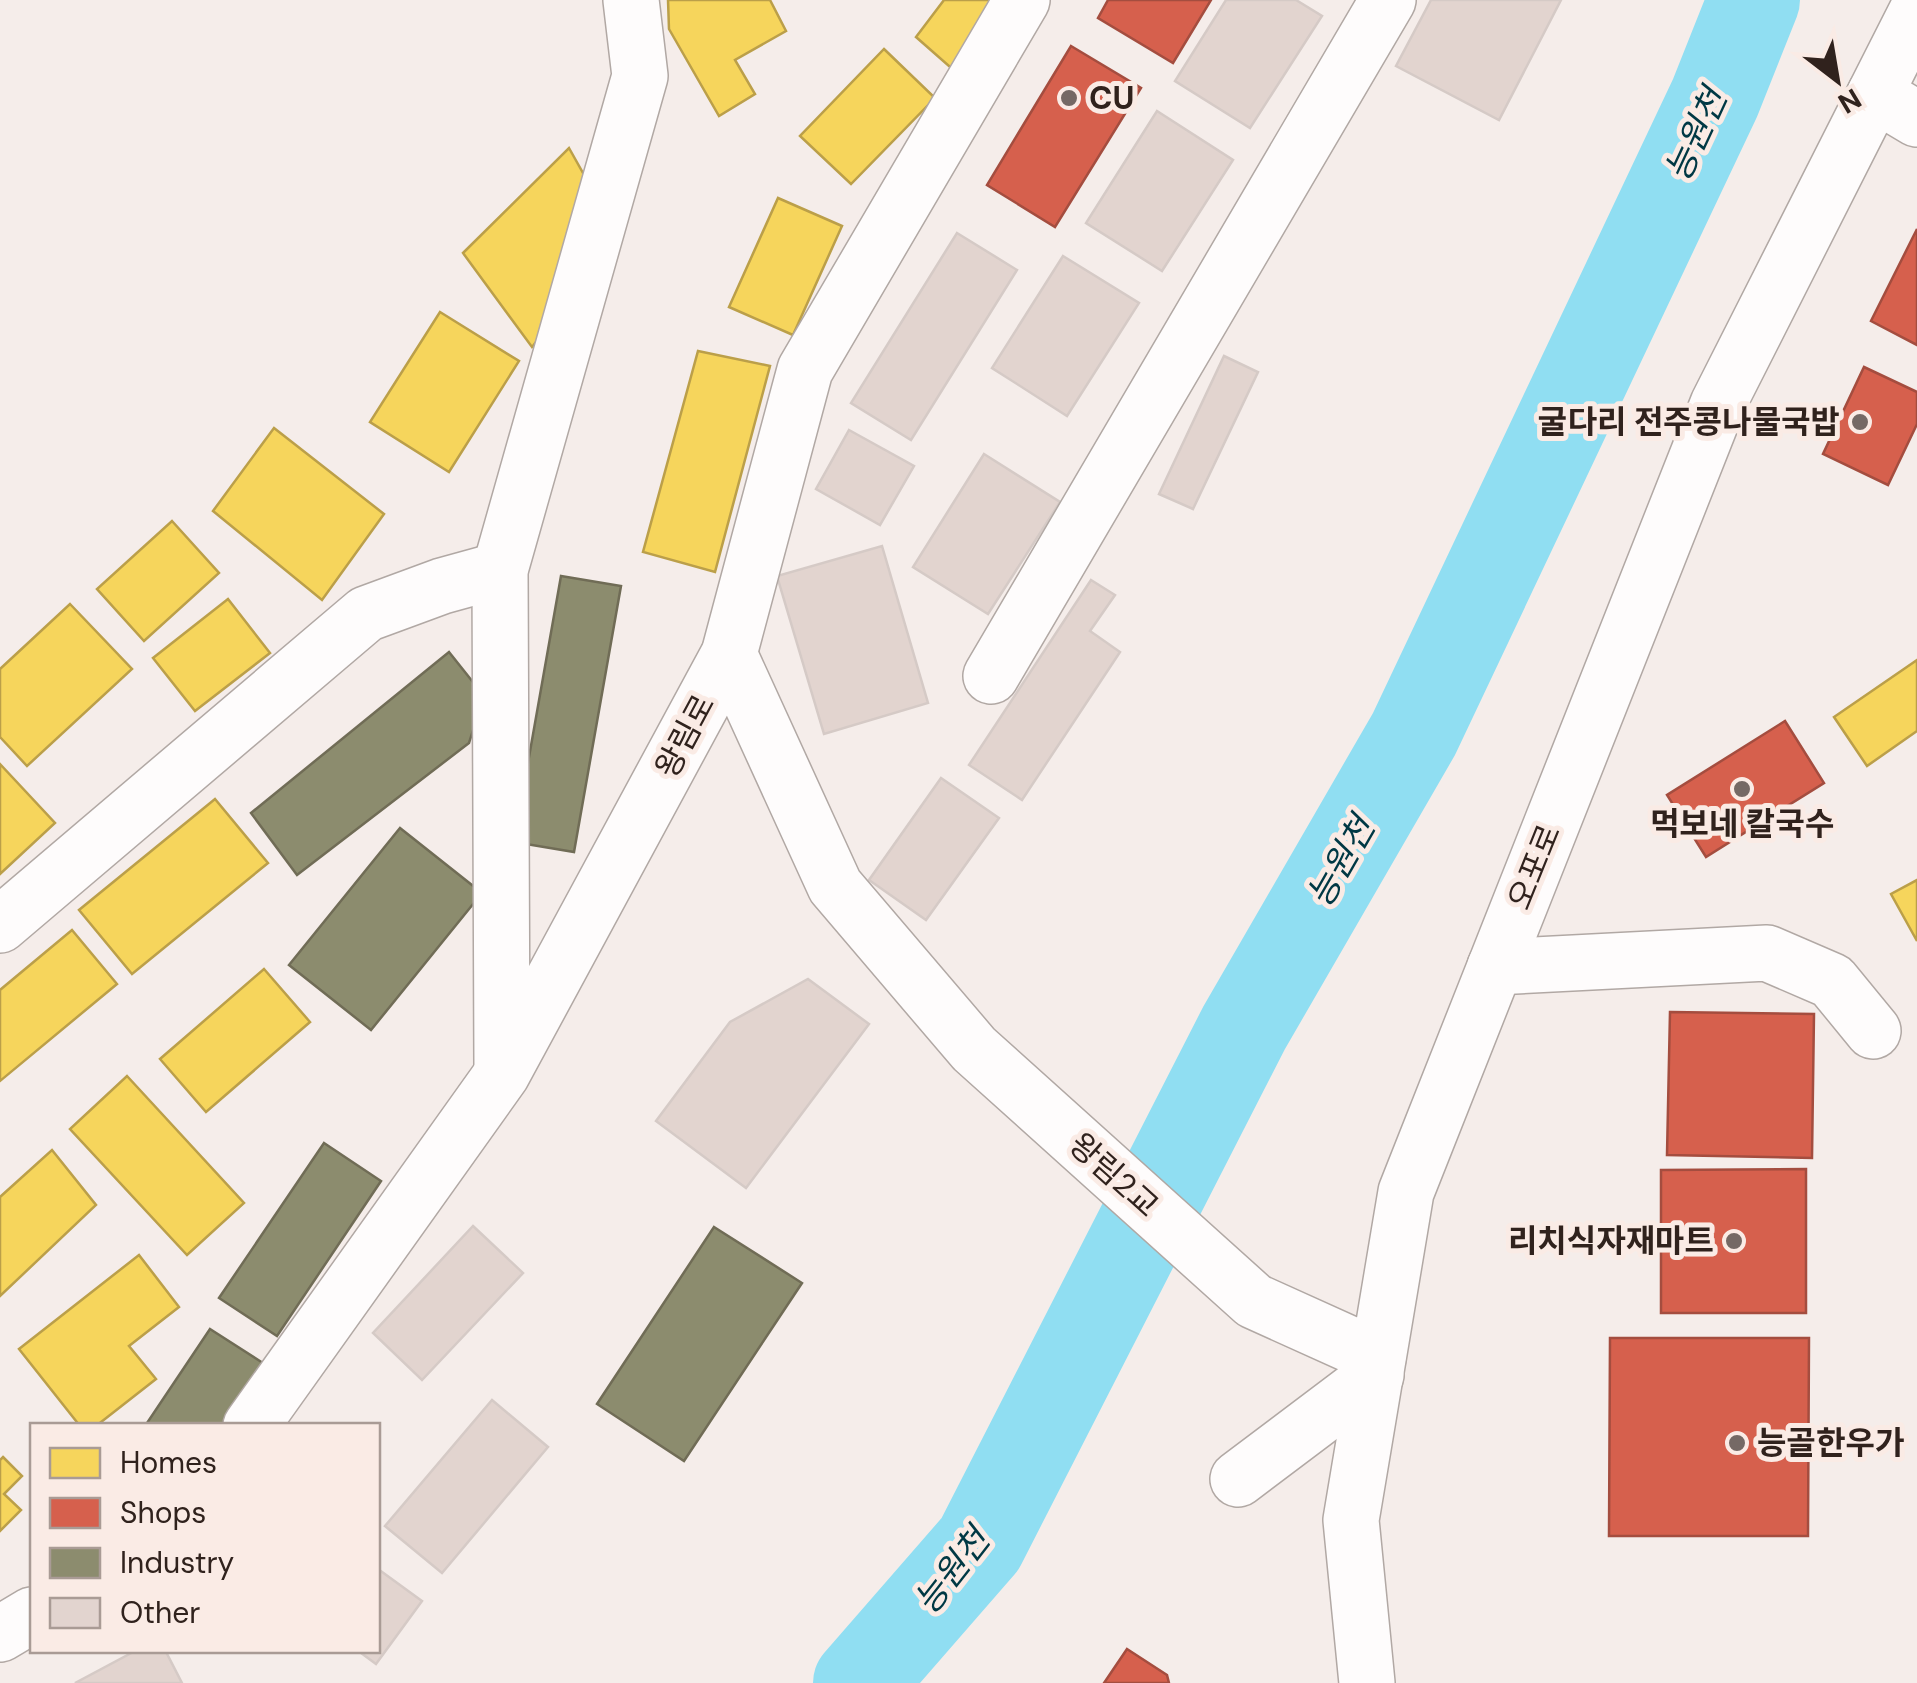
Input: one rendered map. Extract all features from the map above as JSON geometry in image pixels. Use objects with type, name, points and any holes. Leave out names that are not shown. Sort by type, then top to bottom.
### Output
[{"type":"street","points":[[502,1074],[500,570],[640,76],[630,0]]},
{"type":"street","name":"왕림로","points":[[253,1423],[502,1074],[730,654],[805,370],[1022,0]]},
{"type":"street","points":[[990,676],[1388,0]]},
{"type":"street","name":"오포로","points":[[1368,1683],[1352,1520],[1406,1192],[1718,404],[1896,106],[1917,11]]},
{"type":"street","points":[[0,925],[366,614],[500,570]]},
{"type":"street","name":"왕림2교","points":[[730,654],[835,886],[974,1049],[1254,1301],[1377,1366]]},
{"type":"street","points":[[1495,967],[1767,953],[1832,981],[1873,1031]]},
{"type":"street","points":[[1238,1479],[1377,1366]]},
{"type":"street","points":[[0,1634],[30,1616]]},
{"type":"building: Homes","points":[[668,0],[770,0],[786,31],[735,60],[755,94],[719,116],[669,29]]},
{"type":"building: Homes","points":[[944,0],[1015,0],[958,74],[916,37]]},
{"type":"building: Homes","points":[[884,49],[935,98],[851,184],[800,136]]},
{"type":"building: Homes","points":[[569,148],[588,182],[560,312],[532,347],[463,253]]},
{"type":"building: Homes","points":[[778,198],[842,226],[793,335],[729,307]]},
{"type":"building: Homes","points":[[440,312],[519,361],[449,472],[370,422]]},
{"type":"building: Homes","points":[[698,351],[770,366],[715,572],[643,552]]},
{"type":"building: Homes","points":[[274,428],[384,514],[322,600],[213,511]]},
{"type":"building: Homes","points":[[172,521],[219,573],[144,641],[97,589]]},
{"type":"building: Homes","points":[[228,599],[270,653],[195,711],[153,658]]},
{"type":"building: Homes","points":[[70,604],[132,669],[27,766],[0,737],[0,669]]},
{"type":"building: Homes","points":[[1917,660],[1917,731],[1867,766],[1834,717]]},
{"type":"building: Homes","points":[[0,764],[55,823],[0,874]]},
{"type":"building: Homes","points":[[215,799],[268,863],[132,974],[79,910]]},
{"type":"building: Homes","points":[[1917,880],[1917,941],[1891,894]]},
{"type":"building: Homes","points":[[72,930],[117,984],[0,1081],[0,990]]},
{"type":"building: Homes","points":[[264,969],[310,1022],[206,1112],[160,1059]]},
{"type":"building: Homes","points":[[127,1076],[244,1203],[187,1255],[70,1129]]},
{"type":"building: Homes","points":[[52,1150],[96,1205],[0,1296],[0,1197]]},
{"type":"building: Homes","points":[[139,1255],[179,1307],[129,1346],[156,1379],[100,1423],[78,1423],[19,1349]]},
{"type":"building: Homes","points":[[3,1457],[22,1476],[4,1494],[21,1510],[0,1531],[0,1460]]},
{"type":"building: Shops","points":[[1108,0],[1211,0],[1173,63],[1098,18]]},
{"type":"building: Shops","points":[[1071,46],[1141,88],[1055,227],[987,185]]},
{"type":"building: Shops","points":[[1917,229],[1917,345],[1871,321]]},
{"type":"building: Shops","points":[[1864,367],[1917,392],[1917,424],[1888,485],[1823,454]]},
{"type":"building: Shops","points":[[1785,721],[1824,783],[1706,857],[1667,795]]},
{"type":"building: Shops","points":[[1670,1012],[1814,1014],[1812,1158],[1667,1155]]},
{"type":"building: Shops","name":"리치식자재마트","points":[[1806,1169],[1806,1313],[1661,1313],[1661,1170]]},
{"type":"building: Shops","points":[[1610,1338],[1809,1338],[1808,1536],[1609,1536]]},
{"type":"building: Shops","points":[[1127,1649],[1167,1675],[1169,1683],[1104,1683]]},
{"type":"building: Industry","points":[[561,576],[621,586],[574,852],[514,842]]},
{"type":"building: Industry","points":[[449,652],[484,696],[469,743],[297,875],[251,813]]},
{"type":"building: Industry","points":[[400,828],[482,893],[371,1030],[289,965]]},
{"type":"building: Industry","points":[[324,1143],[381,1181],[277,1336],[219,1298]]},
{"type":"building: Industry","points":[[714,1227],[802,1283],[684,1461],[597,1404]]},
{"type":"building: Industry","points":[[210,1329],[263,1363],[223,1423],[147,1423]]},
{"type":"building: Other","points":[[1226,0],[1296,0],[1322,16],[1250,128],[1175,81]]},
{"type":"building: Other","points":[[1431,0],[1561,0],[1499,120],[1396,66]]},
{"type":"building: Other","points":[[1157,111],[1233,160],[1162,271],[1086,223]]},
{"type":"building: Other","points":[[957,233],[1017,270],[911,440],[851,403]]},
{"type":"building: Other","points":[[1063,256],[1139,303],[1067,416],[992,368]]},
{"type":"building: Other","points":[[1224,356],[1258,372],[1193,509],[1159,494]]},
{"type":"building: Other","points":[[849,430],[914,466],[880,525],[816,489]]},
{"type":"building: Other","points":[[984,454],[1060,502],[988,614],[913,567]]},
{"type":"building: Other","points":[[882,546],[928,703],[824,734],[777,576]]},
{"type":"building: Other","points":[[1091,580],[1115,595],[1090,631],[1120,652],[1022,800],[969,765]]},
{"type":"building: Other","points":[[941,778],[999,818],[926,920],[869,880]]},
{"type":"building: Other","points":[[808,979],[869,1024],[746,1188],[656,1121],[730,1022]]},
{"type":"building: Other","points":[[473,1226],[523,1273],[422,1380],[373,1333]]},
{"type":"building: Other","points":[[492,1400],[548,1447],[442,1573],[385,1526]]},
{"type":"building: Other","points":[[380,1570],[422,1601],[376,1664],[361,1653],[380,1653]]},
{"type":"building: Other","points":[[131,1653],[167,1653],[182,1683],[75,1683]]},
{"type":"waterway","name":"능원천","points":[[859,1683],[980,1544],[1244,1028],[1414,734],[1715,98],[1754,0]]},
{"type":"place","name":"CU","points":[[1069,98]]},
{"type":"place","name":"굴다리 전주콩나물국밥","points":[[1860,422]]},
{"type":"place","name":"먹보네 칼국수","points":[[1742,789]]},
{"type":"place","name":"리치식자재마트","points":[[1734,1241]]},
{"type":"place","name":"능골한우가","points":[[1737,1443]]}]
